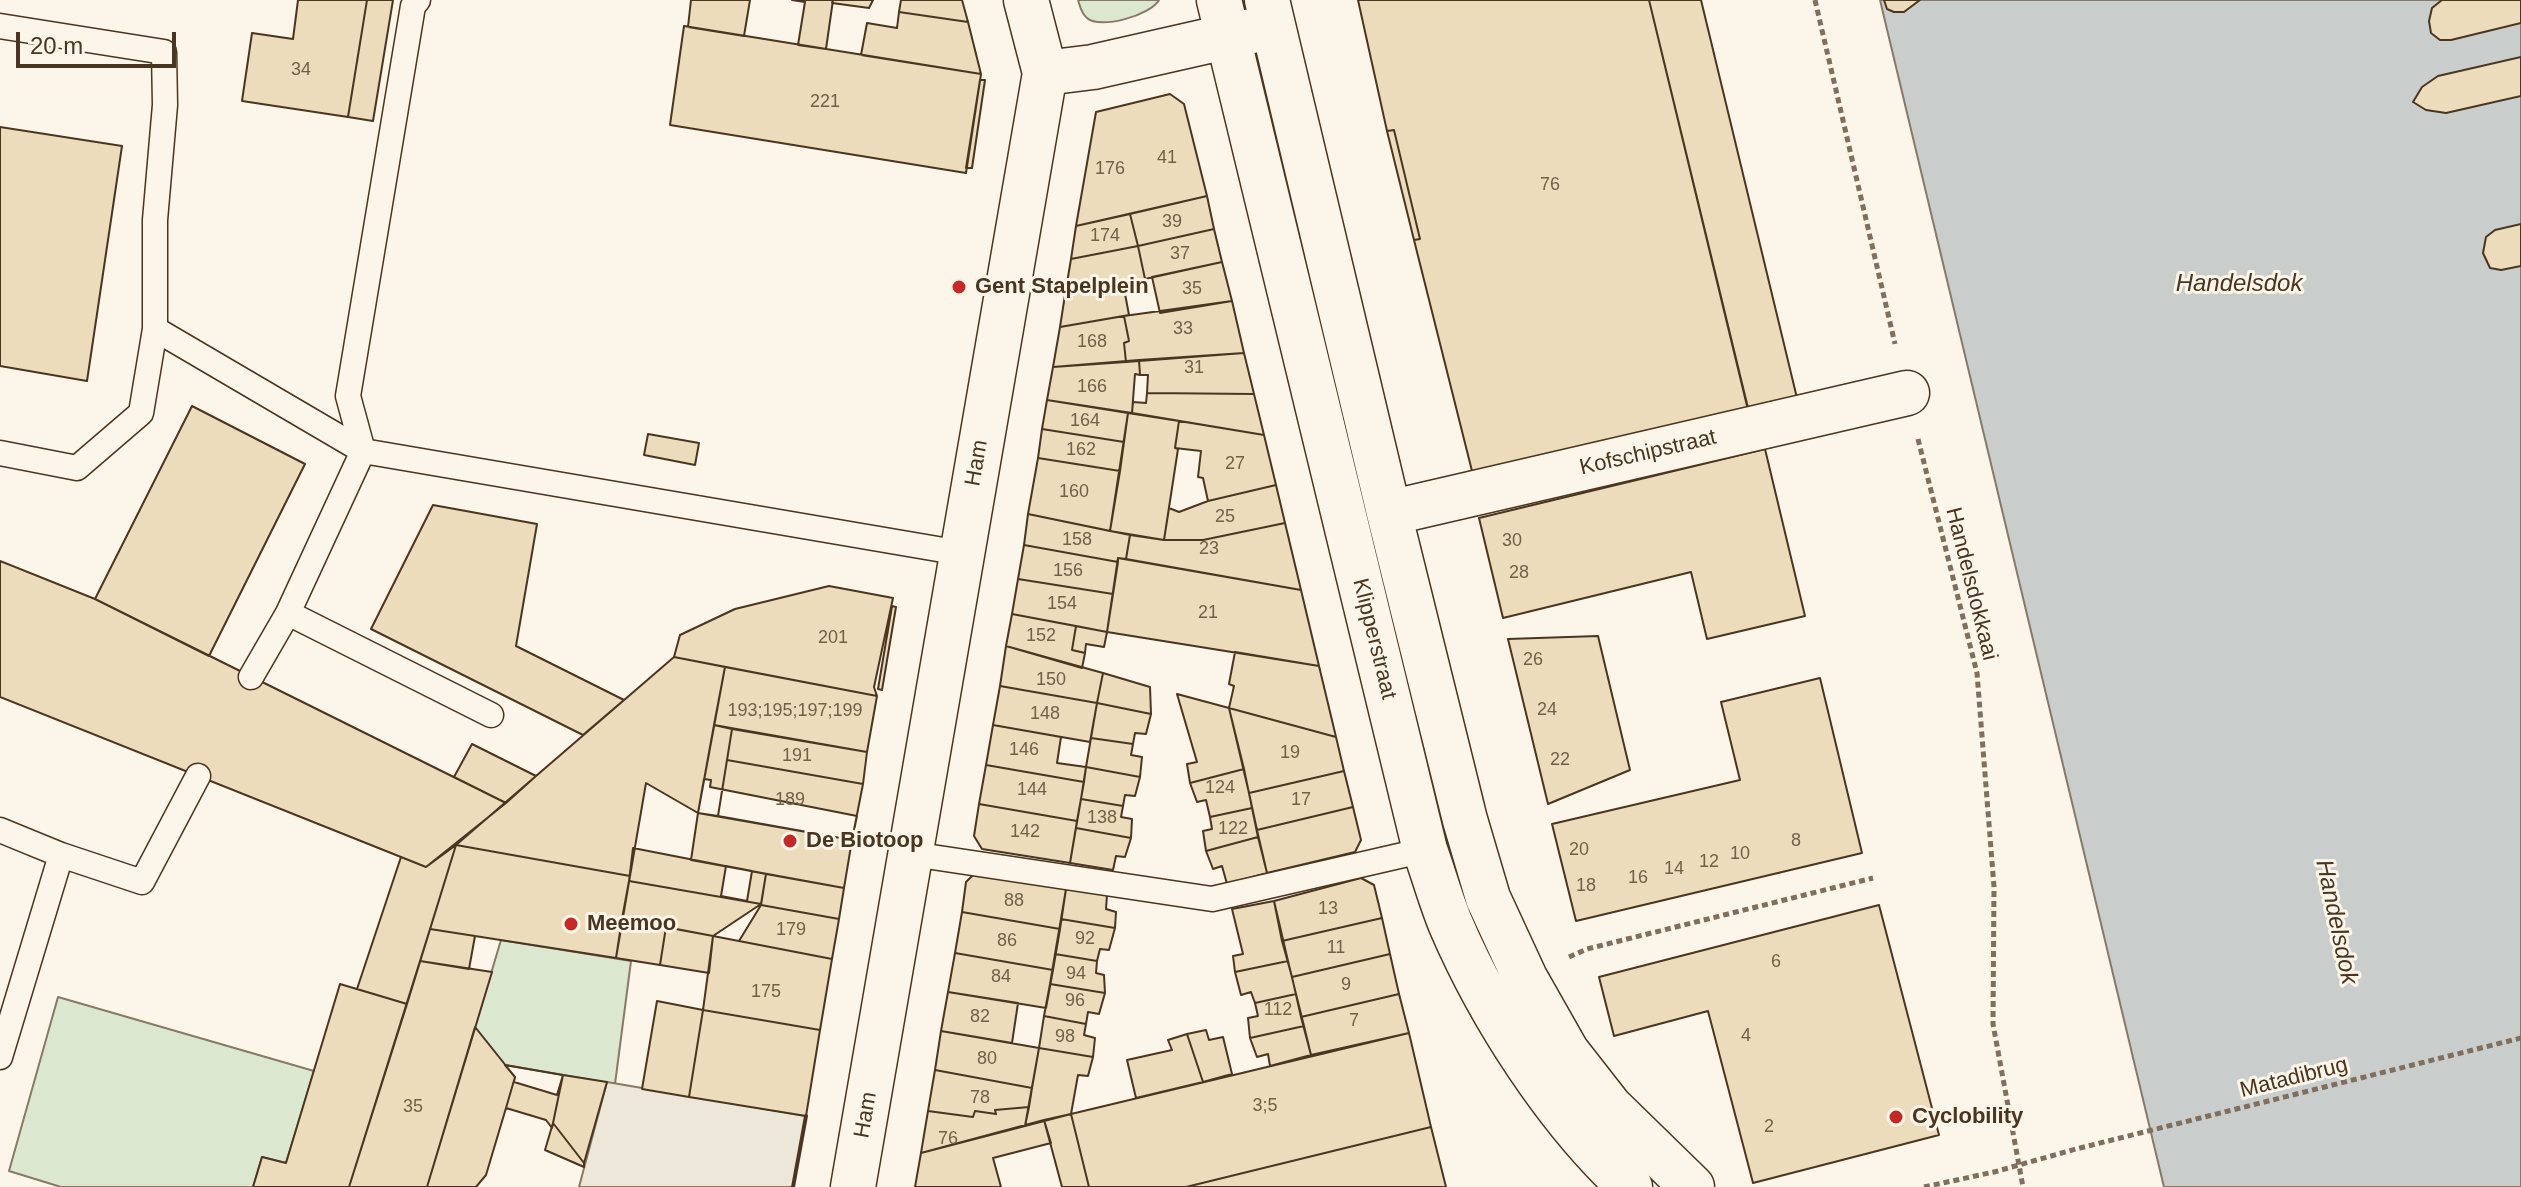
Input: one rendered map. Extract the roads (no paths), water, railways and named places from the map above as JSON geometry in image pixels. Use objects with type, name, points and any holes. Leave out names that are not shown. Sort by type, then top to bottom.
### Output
[{"type":"street","name":"Ham","points":[[853,1187],[1045,73],[1026,0]]},
{"type":"street","points":[[1045,73],[1093,67],[1224,18],[1270,13]]},
{"type":"street","name":"Klipperstraat","points":[[1270,13],[1389,513],[1465,820],[1488,898],[1525,978],[1567,1052],[1610,1107],[1692,1187]]},
{"type":"street","name":"Klipperstraat","points":[[1224,18],[1425,850],[1451,924],[1479,984],[1520,1053],[1608,1178],[1631,1129]]},
{"type":"street","name":"Kofschipstraat","points":[[1389,513],[1907,393]]},
{"type":"lane","points":[[251,677],[288,613],[363,451],[348,396],[413,6],[418,0]]},
{"type":"lane","points":[[0,26],[164,52],[165,105],[155,220],[155,329],[141,413],[77,468],[0,453]]},
{"type":"lane","points":[[155,329],[363,451],[961,553]]},
{"type":"lane","points":[[288,613],[491,715]]},
{"type":"lane","points":[[0,830],[61,855],[142,882],[198,776]]},
{"type":"lane","points":[[912,854],[1212,899],[1425,850]]},
{"type":"lane","points":[[0,1057],[61,855]]},
{"type":"water","name":"Handelsdok","points":[[1880,0],[2521,0],[2521,1187],[2164,1187]]},
{"type":"place","name":"Gent Stapelplein","points":[[959,287]]},
{"type":"place","name":"De Biotoop","points":[[790,841]]},
{"type":"place","name":"Meemoo","points":[[571,924]]},
{"type":"place","name":"Cyclobility","points":[[1896,1117]]}]
